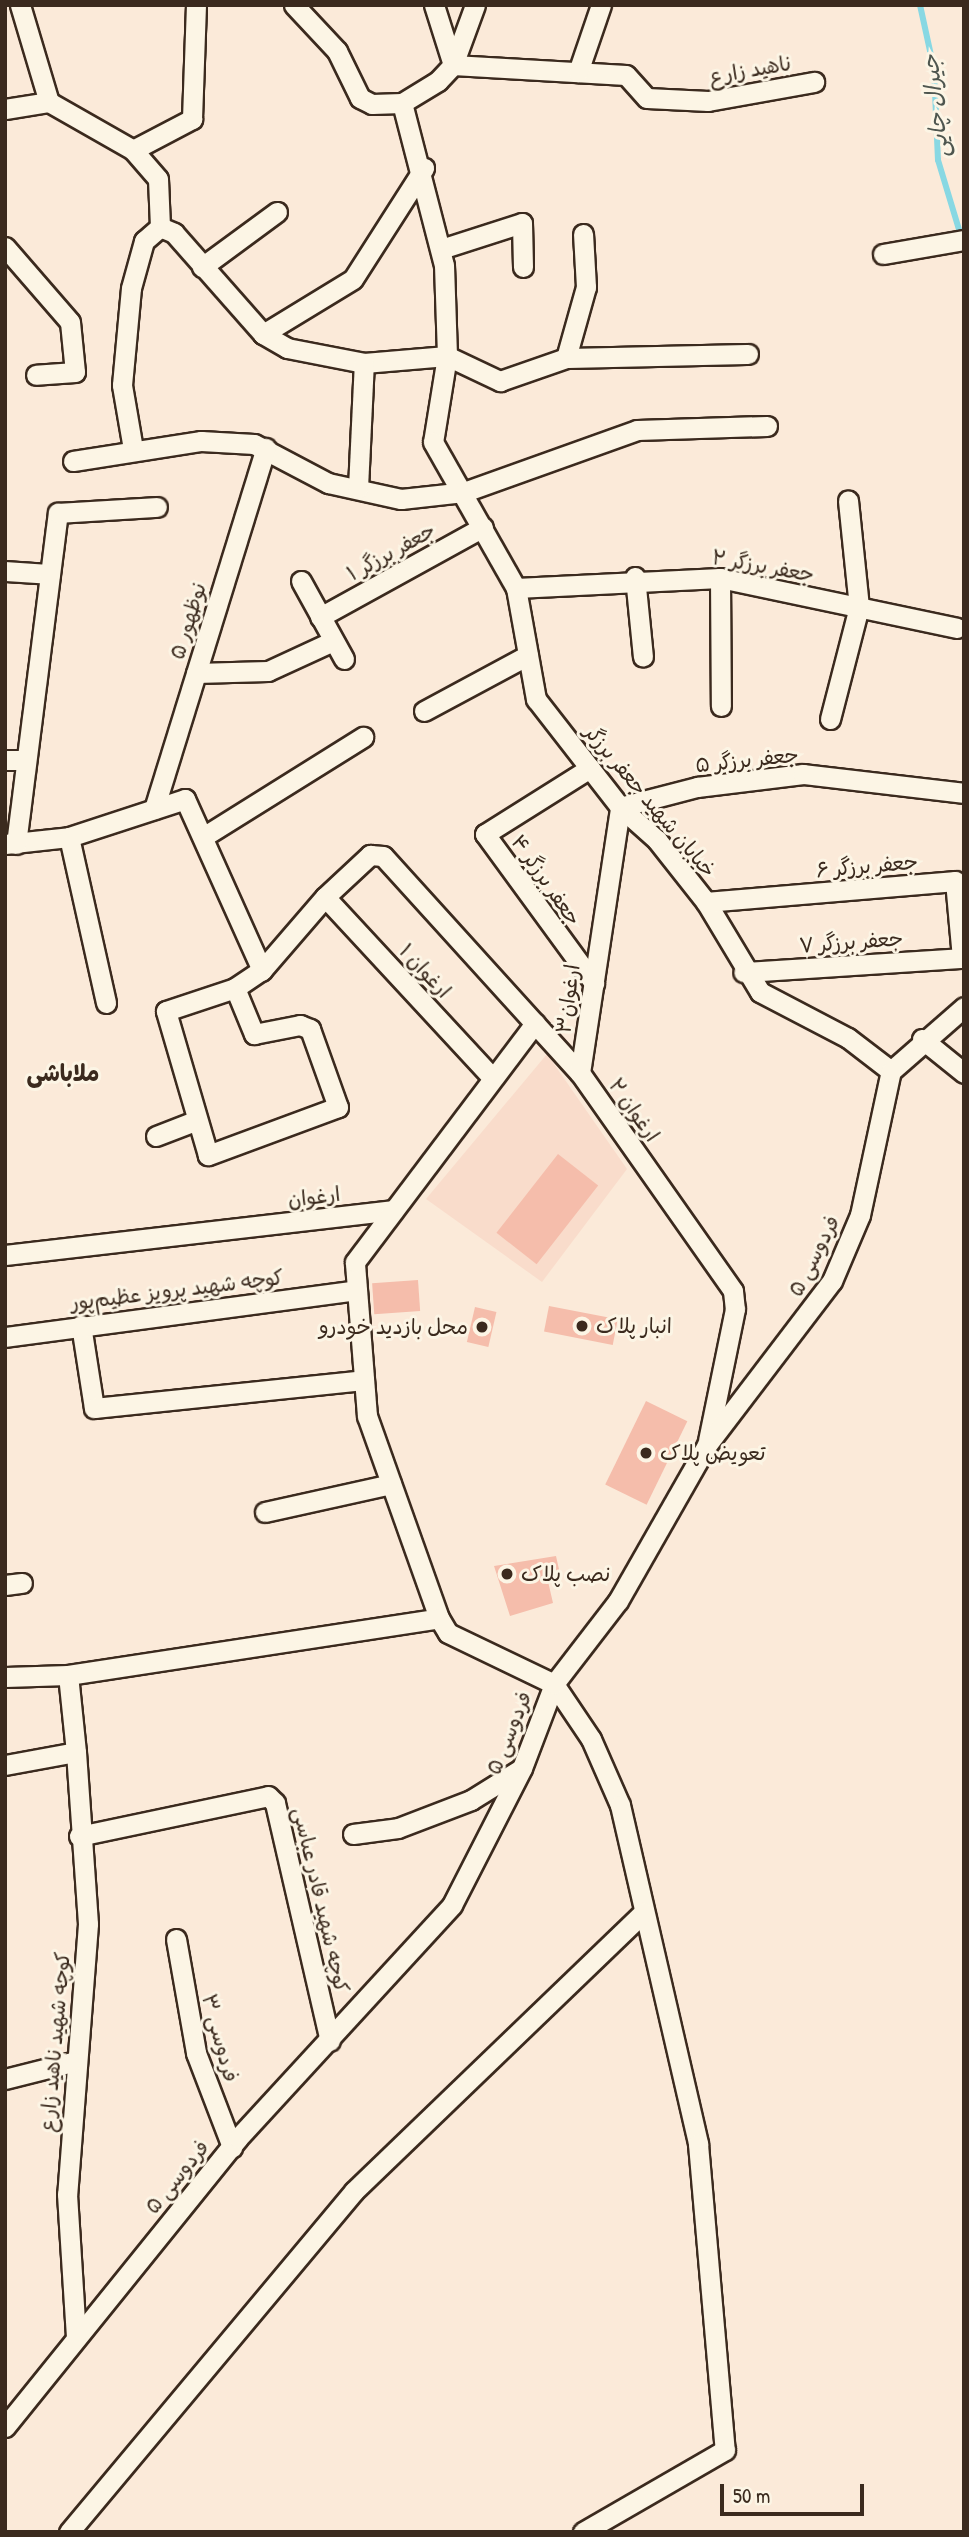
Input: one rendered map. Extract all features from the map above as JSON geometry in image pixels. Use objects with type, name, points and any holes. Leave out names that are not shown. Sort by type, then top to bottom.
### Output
[{"type":"street","points":[[20,5],[49,102]]},
{"type":"street","points":[[133,150],[192,119],[196,5]]},
{"type":"street","points":[[294,5],[337,51],[360,98],[402,103],[453,65],[475,5]]},
{"type":"street","points":[[434,5],[453,65]]},
{"type":"street","points":[[578,72],[601,5]]},
{"type":"street","name":"ناهید زارع","points":[[453,65],[626,75],[646,98],[708,102],[814,82]]},
{"type":"street","points":[[5,109],[49,102],[133,150],[158,178],[160,227],[144,242],[131,288],[122,385],[133,449]]},
{"type":"street","name":"خیابان شهید جعفر برزگر","points":[[402,103],[424,168],[441,249],[447,356],[433,442],[464,492],[516,588],[536,699],[620,807],[657,840],[706,902],[743,972],[760,992],[848,1038],[891,1071]]},
{"type":"street","points":[[263,334],[353,279],[424,168]]},
{"type":"street","points":[[202,267],[277,212]]},
{"type":"street","points":[[441,249],[522,223],[523,267]]},
{"type":"street","points":[[160,227],[174,233],[263,334],[287,348],[363,363],[447,356],[500,381],[566,358],[748,354]]},
{"type":"street","points":[[566,358],[586,287],[583,234]]},
{"type":"street","points":[[883,254],[957,241]]},
{"type":"street","points":[[5,247],[70,322],[75,372],[36,375]]},
{"type":"street","points":[[358,488],[363,363]]},
{"type":"street","points":[[73,461],[133,449],[201,441],[266,448],[328,483],[401,499],[464,492],[637,430],[767,426]]},
{"type":"street","name":"نوظهور ۵","points":[[154,809],[266,448]]},
{"type":"street","points":[[830,719],[859,607],[849,501]]},
{"type":"street","points":[[157,506],[58,513],[50,574],[15,760],[10,844],[69,837],[185,799],[262,970]]},
{"type":"street","name":"جعفر برزگر ۱","points":[[320,617],[483,527]]},
{"type":"street","points":[[5,571],[50,574]]},
{"type":"street","points":[[635,577],[643,657]]},
{"type":"street","name":"جعفر برزگر ۲","points":[[516,588],[635,577],[720,578],[957,628]]},
{"type":"street","points":[[720,578],[721,706]]},
{"type":"street","points":[[301,581],[344,659]]},
{"type":"street","points":[[196,673],[268,671],[333,641]]},
{"type":"street","points":[[424,711],[528,654]]},
{"type":"street","points":[[203,837],[363,737]]},
{"type":"street","name":"جعفر برزگر ۴","points":[[590,768],[485,834],[594,984]]},
{"type":"street","name":"جعفر برزگر ۵","points":[[620,807],[697,787],[803,774],[964,793]]},
{"type":"street","name":"ارغوان۳","points":[[580,1073],[620,807]]},
{"type":"street","points":[[69,837],[106,1003]]},
{"type":"street","name":"ارغوان ۲","points":[[325,897],[377,852],[580,1073],[733,1290],[736,1309],[707,1445]]},
{"type":"street","name":"جعفر برزگر ۶","points":[[706,902],[955,881],[962,958]]},
{"type":"street","points":[[235,988],[254,1034],[300,1025],[310,1029],[338,1107],[212,1154],[204,1151],[166,1011],[235,988],[262,970],[325,897]]},
{"type":"street","name":"ارغوان ۱","points":[[325,897],[491,1076]]},
{"type":"street","name":"جعفر برزگر ۷","points":[[743,972],[962,958]]},
{"type":"street","points":[[891,1071],[922,1039],[964,1007]]},
{"type":"street","points":[[535,1023],[491,1076],[355,1262],[355,1290],[367,1416],[439,1618],[448,1633],[554,1684],[608,1772],[698,2144],[725,2450],[583,2532]]},
{"type":"street","points":[[922,1039],[964,1073]]},
{"type":"street","name":"فردوسی ۵","points":[[5,2427],[76,2336],[232,2147],[452,1905],[522,1768],[554,1684],[618,1601],[707,1445],[832,1281],[860,1215],[891,1071]]},
{"type":"street","points":[[156,1136],[195,1121]]},
{"type":"street","name":"ارغوان","points":[[5,1255],[393,1210]]},
{"type":"street","name":"کوچه شهید پرویز عظیم‌پور","points":[[5,1337],[355,1290]]},
{"type":"street","points":[[81,1325],[94,1408],[364,1380]]},
{"type":"street","points":[[265,1512],[391,1484]]},
{"type":"street","points":[[5,1677],[68,1675],[439,1618]]},
{"type":"street","name":"کوچه شهید ناهید زارع","points":[[68,1675],[88,1924],[72,2062],[67,2194],[76,2336]]},
{"type":"street","points":[[5,1765],[76,1752]]},
{"type":"street","points":[[353,1834],[398,1828],[471,1800],[522,1768]]},
{"type":"street","name":"کوچه شهید قادر عباسی","points":[[79,1836],[268,1796],[275,1803],[330,2041]]},
{"type":"street","points":[[69,2532],[354,2191],[644,1912]]},
{"type":"street","name":"فردوسی ۳","points":[[176,1939],[196,2053],[232,2147]]},
{"type":"street","points":[[5,2079],[72,2062]]},
{"type":"shaded area","points":[[547,1054],[627,1169],[542,1282],[426,1199]]},
{"type":"building","points":[[558,1154],[598,1185],[537,1264],[496,1233]]},
{"type":"building","points":[[418,1280],[420,1311],[374,1314],[372,1283]]},
{"type":"building","name":"انبار پلاک","points":[[549,1306],[618,1319],[613,1345],[544,1332]]},
{"type":"building","name":"محل بازدید خودرو","points":[[475,1307],[496,1312],[488,1347],[467,1342]]},
{"type":"building","name":"تعویض پلاک","points":[[646,1401],[687,1421],[647,1505],[605,1485]]},
{"type":"building","points":[[556,1556],[560,1574],[547,1577],[553,1603],[510,1616],[494,1566]]},
{"type":"waterway","name":"جیرال چایی","points":[[920,5],[934,69],[938,160],[961,236]]},
{"type":"place","name":"انبار پلاک","points":[[582,1326]]},
{"type":"place","name":"محل بازدید خودرو","points":[[482,1327]]},
{"type":"place","name":"تعویض پلاک","points":[[646,1453]]},
{"type":"place","name":"نصب پلاک","points":[[507,1574]]},
{"type":"district","name":"ملاباشی","points":[[63,1073]]}]
